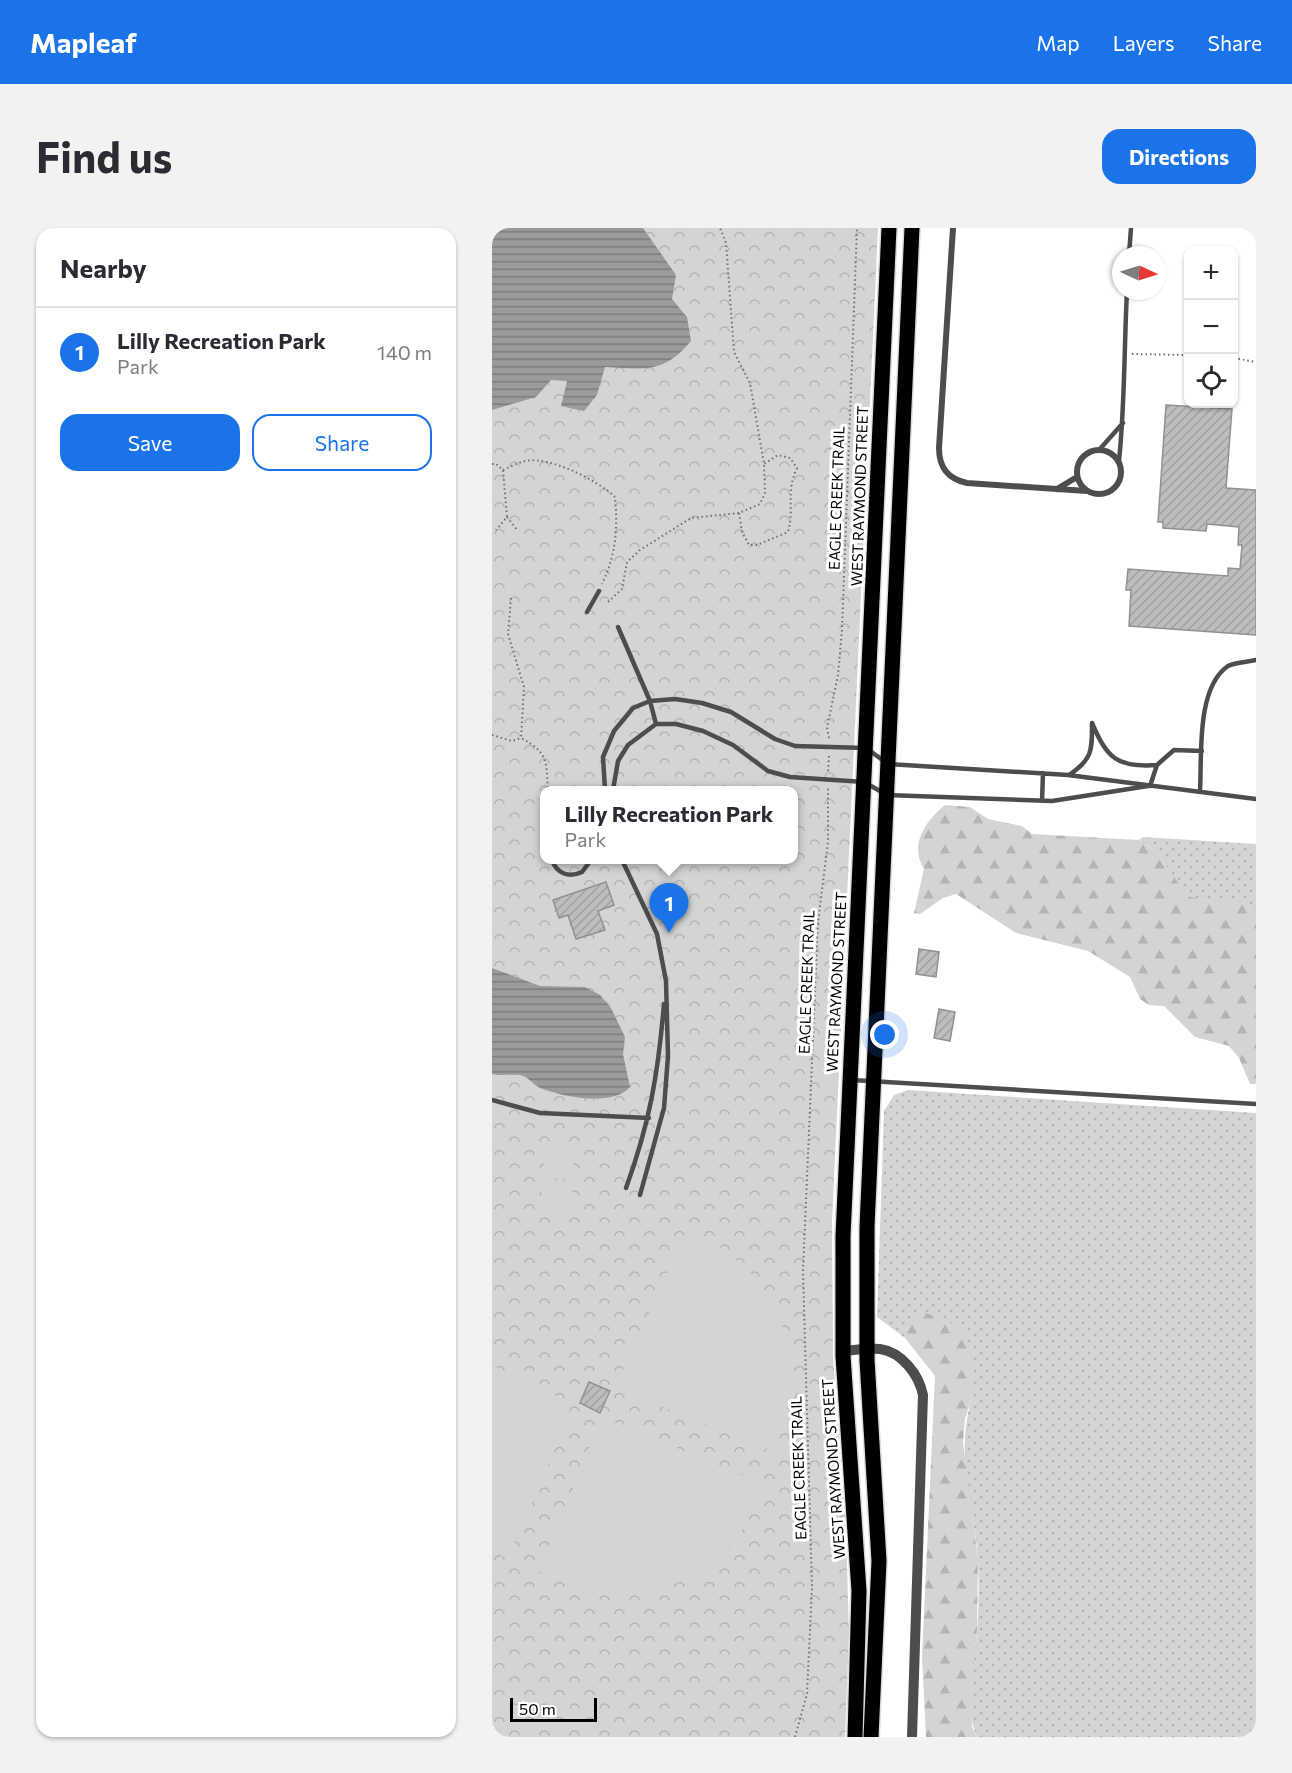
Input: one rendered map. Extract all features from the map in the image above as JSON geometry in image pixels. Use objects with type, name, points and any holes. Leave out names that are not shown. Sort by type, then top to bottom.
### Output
[{"type":"main road","name":"WEST RAYMOND STREET","points":[[855,1737],[859,1591],[843,1351],[843,1236],[889,228]]},
{"type":"main road","points":[[871,1737],[879,1561],[866,1350],[866,1249],[912,228]]},
{"type":"main road","points":[[880,429],[903,429]]},
{"type":"street","points":[[953,228],[939,448],[940,463],[953,479],[967,483],[1056,489],[1087,491],[1101,494],[1114,488],[1121,476],[1119,461],[1110,453],[1092,451],[1081,460],[1077,477],[1056,489]]},
{"type":"street","points":[[1077,477],[1087,491]]},
{"type":"street","points":[[843,1351],[882,1349],[903,1361],[919,1380],[923,1395],[912,1737]]},
{"type":"lane","points":[[1130,246],[1131,228]]},
{"type":"lane","points":[[1119,461],[1123,423],[1125,376],[1123,353],[1126,300]]},
{"type":"lane","points":[[1099,450],[1123,423]]},
{"type":"lane","points":[[587,612],[599,591]]},
{"type":"lane","points":[[618,627],[650,701],[656,724]]},
{"type":"lane","points":[[1200,791],[1209,688],[1229,665],[1256,660]]},
{"type":"lane","points":[[604,786],[603,757],[614,731],[633,708],[650,701],[675,699],[702,703],[731,712],[776,739],[795,746],[866,748],[888,764],[1068,775],[1256,799]]},
{"type":"lane","points":[[1068,775],[1084,765],[1092,752],[1092,723],[1102,748],[1117,761],[1138,766],[1157,765]]},
{"type":"lane","points":[[614,786],[618,761],[628,745],[656,724],[676,724],[703,731],[733,745],[768,771],[790,777],[864,782],[886,795],[1042,801],[1100,795],[1150,786]]},
{"type":"lane","points":[[1150,786],[1157,765],[1174,750],[1202,751]]},
{"type":"lane","points":[[1042,801],[1043,773]]},
{"type":"lane","points":[[555,864],[559,871],[569,875],[582,872],[588,864]]},
{"type":"lane","points":[[624,864],[657,934],[666,981],[668,1056],[664,1108],[640,1195]]},
{"type":"lane","points":[[626,1188],[649,1118],[656,1088],[666,981]]},
{"type":"lane","points":[[850,1080],[1256,1104]]},
{"type":"lane","points":[[492,1100],[540,1113],[649,1118]]},
{"type":"path","points":[[608,602],[622,589],[627,562],[640,550],[691,518],[739,513],[760,504],[765,493],[764,464],[750,383],[734,352],[726,243],[720,228]]},
{"type":"path","name":"EAGLE CREEK TRAIL","points":[[795,1737],[807,1694],[812,1587],[803,1271],[818,922],[828,842],[830,747],[828,728],[838,675],[842,630],[857,228]]},
{"type":"path","points":[[1123,353],[1184,355]]},
{"type":"path","points":[[1238,359],[1256,362]]},
{"type":"path","points":[[739,513],[742,532],[749,545],[757,545],[788,532],[792,517],[789,497],[790,482],[797,468],[790,458],[778,455],[764,464]]},
{"type":"path","points":[[503,470],[527,460],[564,467],[600,482],[615,497],[618,526],[612,564],[599,591]]},
{"type":"path","points":[[492,464],[496,464],[503,470],[507,517],[518,531]]},
{"type":"path","points":[[496,530],[507,517]]},
{"type":"path","points":[[511,598],[507,620],[508,633],[524,687],[521,738]]},
{"type":"path","points":[[492,735],[512,741],[521,738],[538,747],[546,759],[548,786]]},
{"type":"green space","points":[[492,228],[878,228],[832,1222],[833,1358],[846,1528],[849,1635],[845,1737],[492,1737]]},
{"type":"green space","points":[[945,805],[970,807],[988,819],[1022,826],[1032,834],[1139,840],[1157,852],[1187,896],[1215,902],[1244,902],[1256,918],[1256,1084],[1250,1084],[1239,1058],[1229,1046],[1195,1037],[1164,1006],[1149,1005],[1140,999],[1130,977],[1088,951],[1016,933],[956,894],[943,898],[920,914],[914,913],[924,869],[918,852],[921,834],[931,819]]},
{"type":"green space","points":[[1143,837],[1256,844],[1256,918],[1244,902],[1215,902],[1186,896],[1157,852],[1139,840]]},
{"type":"green space","points":[[908,1090],[1256,1113],[1256,1737],[977,1737],[970,1699],[978,1623],[978,1558],[965,1456],[965,1436],[973,1395],[907,1327],[905,1338],[877,1317],[884,1111],[894,1095]]},
{"type":"green space","points":[[546,1141],[576,1144],[574,1160],[544,1157]]},
{"type":"green space","points":[[544,1161],[574,1164],[573,1180],[543,1177]]},
{"type":"green space","points":[[543,1180],[573,1182],[571,1199],[541,1196]]},
{"type":"green space","points":[[541,1200],[571,1202],[570,1218],[539,1216]]},
{"type":"green space","points":[[686,1231],[716,1244],[759,1280],[787,1337],[791,1360],[790,1387],[786,1414],[775,1452],[622,1391],[619,1379]]},
{"type":"green space","points":[[924,1313],[945,1318],[966,1335],[974,1368],[973,1395],[965,1419],[963,1442],[978,1559],[977,1630],[971,1692],[972,1727],[977,1737],[926,1737],[922,1657],[935,1376],[905,1338],[910,1322]]},
{"type":"green space","points":[[492,1365],[564,1400],[570,1415],[507,1559],[492,1550]]},
{"type":"green space","points":[[611,1421],[766,1485],[741,1533],[706,1570],[666,1588],[629,1590],[579,1586],[538,1571],[600,1424]]},
{"type":"shaded area","points":[[492,228],[643,228],[676,275],[672,299],[687,317],[691,341],[681,352],[662,364],[642,368],[605,367],[597,395],[584,411],[561,406],[567,381],[551,380],[536,397],[492,410]]},
{"type":"shaded area","points":[[492,968],[540,986],[585,987],[600,995],[611,1008],[625,1037],[623,1054],[630,1087],[612,1097],[574,1097],[540,1088],[523,1076],[492,1074]]},
{"type":"building","points":[[1166,405],[1184,406],[1184,408],[1232,409],[1226,488],[1256,490],[1256,635],[1129,626],[1131,590],[1126,590],[1128,569],[1228,576],[1228,568],[1240,569],[1242,545],[1238,545],[1239,527],[1207,524],[1206,531],[1163,528],[1163,522],[1158,522]]},
{"type":"building","points":[[606,882],[614,905],[598,911],[605,930],[576,939],[568,915],[559,918],[553,900]]},
{"type":"building","points":[[919,949],[939,952],[936,977],[916,974]]},
{"type":"building","points":[[939,1009],[955,1012],[950,1041],[934,1038]]},
{"type":"building","points":[[589,1382],[610,1391],[600,1413],[580,1403]]},
{"type":"place","name":"Lilly Recreation Park","points":[[669,933]]}]
